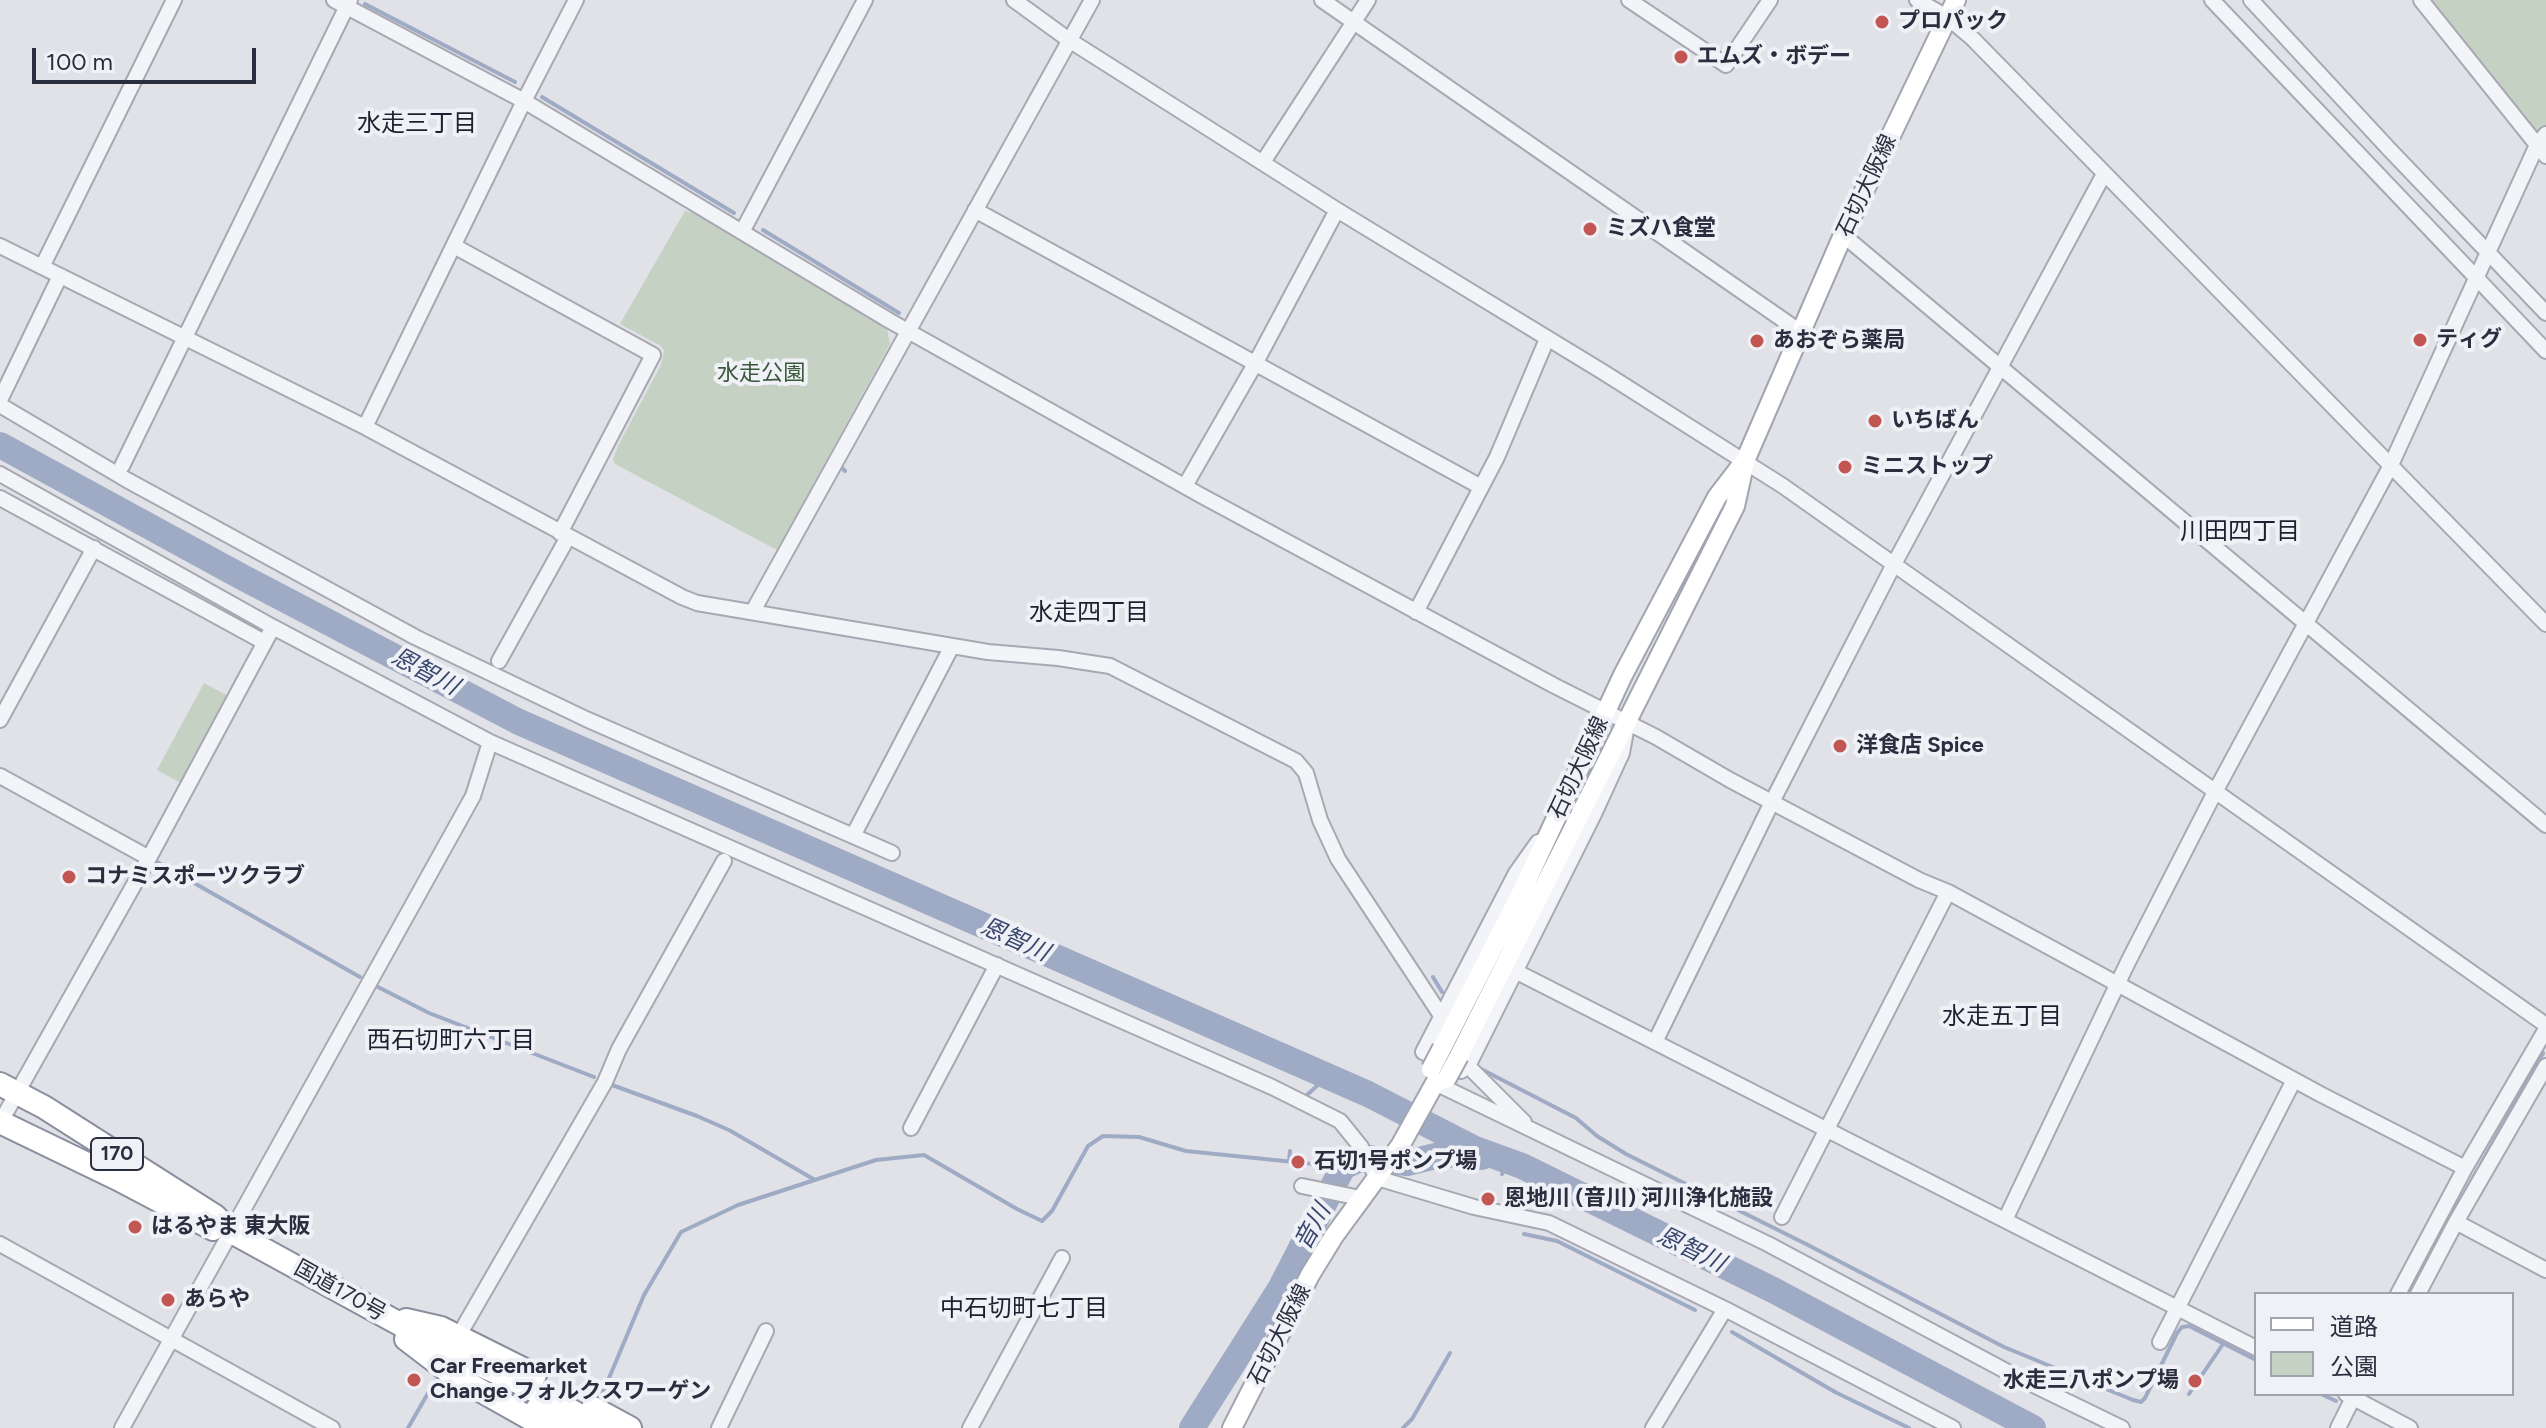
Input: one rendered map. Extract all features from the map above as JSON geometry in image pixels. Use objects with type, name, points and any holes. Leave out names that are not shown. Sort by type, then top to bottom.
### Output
[{"type":"highway","name":"国道170号","points":[[9,1088],[215,1216],[230,1231],[392,1320]]},
{"type":"highway","name":"国道170号","points":[[0,1123],[118,1179],[208,1228],[230,1231]]},
{"type":"highway","name":"170","points":[[392,1320],[424,1323],[522,1384],[603,1428]]},
{"type":"highway","name":"170","points":[[392,1320],[406,1339],[440,1366],[547,1428]]},
{"type":"highway","name":"170","points":[[454,1344],[516,1398],[571,1428]]},
{"type":"highway","name":"170","points":[[454,1344],[508,1360],[630,1428]]},
{"type":"main road","name":"石切大阪線","points":[[1436,1080],[1464,1061],[1735,506],[1745,461],[1843,235],[1951,8]]},
{"type":"main road","name":"石切大阪線","points":[[1232,1428],[1352,1196],[1377,1178],[1400,1146],[1436,1080],[1442,1048],[1606,712],[1717,497],[1745,461]]},
{"type":"street","points":[[42,267],[174,0]]},
{"type":"street","points":[[365,427],[576,0]]},
{"type":"street","points":[[742,232],[865,0]]},
{"type":"street","points":[[1014,0],[1069,40],[1337,210],[1745,461],[2546,1027],[2465,1168],[2399,1292]]},
{"type":"street","points":[[753,611],[1092,0]]},
{"type":"street","points":[[1322,0],[1802,333]]},
{"type":"street","points":[[1263,162],[1368,0]]},
{"type":"street","points":[[1629,0],[1726,65],[1770,0]]},
{"type":"street","points":[[1917,0],[1951,8],[1973,39],[2546,624]]},
{"type":"street","points":[[2212,0],[2546,351]]},
{"type":"street","points":[[2251,0],[2546,313]]},
{"type":"street","points":[[2005,1220],[2215,792],[2390,467],[2487,252],[2543,145],[2421,0]]},
{"type":"street","points":[[122,466],[344,2],[524,101],[909,331],[1185,486],[1772,802],[1919,880],[1948,892],[2294,1080],[2465,1168]]},
{"type":"street","points":[[1656,1040],[1772,802],[1893,566],[2104,174]]},
{"type":"street","points":[[975,210],[1481,487]]},
{"type":"street","points":[[1185,486],[1255,364],[1337,210]]},
{"type":"street","points":[[1843,235],[2546,825]]},
{"type":"street","points":[[0,246],[365,427],[697,603],[952,646],[1110,666],[1300,764],[1338,859],[1442,1017]]},
{"type":"street","points":[[454,246],[653,355],[499,661]]},
{"type":"street","points":[[60,276],[0,402],[127,480],[415,637],[586,719],[892,853]]},
{"type":"street","points":[[1416,612],[1497,457],[1547,339]]},
{"type":"street","points":[[0,474],[273,627],[490,742],[1272,1087],[1340,1121],[1361,1147],[1377,1178],[1474,1207],[1549,1223],[1725,1309],[1953,1428]]},
{"type":"street","points":[[0,498],[264,642]]},
{"type":"street","points":[[0,720],[94,548]]},
{"type":"street","points":[[0,1123],[9,1088],[149,858],[273,627]]},
{"type":"street","points":[[853,836],[952,646]]},
{"type":"street","points":[[1553,823],[1516,873],[1423,1052],[1461,1071],[1515,971],[1622,753],[1627,722]]},
{"type":"street","points":[[122,1428],[473,796],[490,742]]},
{"type":"street","points":[[0,776],[149,858]]},
{"type":"street","points":[[454,1344],[605,1082],[619,1049],[724,861]]},
{"type":"street","points":[[1782,1217],[1948,892]]},
{"type":"street","points":[[911,1128],[997,965]]},
{"type":"street","points":[[1515,971],[1656,1040],[2254,1347]]},
{"type":"street","points":[[1464,1061],[1531,1130]]},
{"type":"street","points":[[2419,1292],[2546,1066]]},
{"type":"street","points":[[1436,1080],[1531,1130],[1768,1244],[2017,1377],[2122,1428]]},
{"type":"street","points":[[2160,1342],[2294,1080]]},
{"type":"street","points":[[1302,1186],[1352,1196]]},
{"type":"street","points":[[2456,1222],[2546,1270]]},
{"type":"street","points":[[0,1244],[332,1428]]},
{"type":"street","points":[[970,1428],[1062,1258]]},
{"type":"street","points":[[1653,1428],[1725,1309]]},
{"type":"street","points":[[719,1428],[766,1331]]},
{"type":"street","points":[[2338,1428],[2356,1397],[2410,1428]]},
{"type":"green space","points":[[2432,0],[2546,0],[2546,143]]},
{"type":"green space","name":"水走公園","points":[[685,211],[713,224],[887,329],[890,344],[777,550],[615,464],[613,459],[661,365],[664,351],[661,346],[620,324]]},
{"type":"green space","points":[[204,683],[228,696],[181,783],[157,770]]},
{"type":"waterway","points":[[365,4],[515,82]]},
{"type":"waterway","points":[[542,97],[734,213]]},
{"type":"waterway","points":[[763,230],[899,313]]},
{"type":"waterway","name":"恩智川","points":[[0,445],[242,577],[519,722],[1368,1094],[1475,1149],[1522,1166],[1773,1290],[2033,1428]]},
{"type":"waterway","points":[[842,468],[845,471]]},
{"type":"waterway","points":[[157,862],[360,977]]},
{"type":"waterway","points":[[1433,977],[1442,992]]},
{"type":"waterway","points":[[378,987],[429,1013],[594,1077]]},
{"type":"waterway","points":[[2409,1292],[2543,1053]]},
{"type":"waterway","points":[[1479,1068],[1576,1118],[1626,1154],[2004,1347],[2133,1400],[2141,1402],[2145,1398],[2182,1327],[2189,1326],[2254,1359]]},
{"type":"waterway","points":[[1307,1095],[1320,1083],[1331,1079]]},
{"type":"waterway","points":[[612,1085],[729,1130],[815,1180]]},
{"type":"waterway","points":[[601,1397],[644,1295],[681,1232],[738,1205],[876,1160],[924,1155],[1042,1221],[1052,1211],[1088,1146],[1103,1136],[1139,1137],[1186,1151],[1343,1167]]},
{"type":"waterway","points":[[1289,1161],[1290,1151]]},
{"type":"waterway","name":"音川","points":[[1192,1428],[1280,1289],[1343,1167],[1368,1158],[1407,1163],[1444,1154],[1482,1157]]},
{"type":"waterway","points":[[1502,1174],[1508,1160]]},
{"type":"waterway","points":[[1337,1180],[1349,1176]]},
{"type":"waterway","points":[[1524,1234],[1557,1241],[1695,1310]]},
{"type":"waterway","points":[[1732,1332],[1835,1392],[1909,1428]]},
{"type":"waterway","points":[[2189,1394],[2223,1344]]},
{"type":"waterway","points":[[1403,1428],[1412,1419],[1450,1353]]},
{"type":"waterway","points":[[408,1428],[435,1381]]},
{"type":"waterway","points":[[2325,1396],[2336,1401]]},
{"type":"place","name":"プロパック","points":[[1882,22]]},
{"type":"place","name":"エムズ・ボデー","points":[[1681,57]]},
{"type":"place","name":"ミズハ食堂","points":[[1590,229]]},
{"type":"place","name":"ティグ","points":[[2420,340]]},
{"type":"place","name":"あおぞら薬局","points":[[1757,341]]},
{"type":"place","name":"いちばん","points":[[1875,421]]},
{"type":"place","name":"ミニストップ","points":[[1845,467]]},
{"type":"place","name":"洋食店 Spice","points":[[1840,746]]},
{"type":"place","name":"コナミスポーツクラブ","points":[[69,877]]},
{"type":"place","name":"石切1号ポンプ場","points":[[1298,1162]]},
{"type":"place","name":"恩地川 (音川) 河川浄化施設","points":[[1488,1199]]},
{"type":"place","name":"はるやま 東大阪","points":[[135,1227]]},
{"type":"place","name":"あらや","points":[[168,1300]]},
{"type":"place","name":"Car Freemarket Change フォルクスワーゲン","points":[[414,1380]]},
{"type":"place","name":"水走三八ポンプ場","points":[[2195,1381]]},
{"type":"district","name":"水走三丁目","points":[[417,124]]},
{"type":"district","name":"川田四丁目","points":[[2240,532]]},
{"type":"district","name":"水走四丁目","points":[[1089,613]]},
{"type":"district","name":"水走五丁目","points":[[2002,1017]]},
{"type":"district","name":"西石切町六丁目","points":[[451,1041]]},
{"type":"district","name":"中石切町七丁目","points":[[1024,1309]]}]
